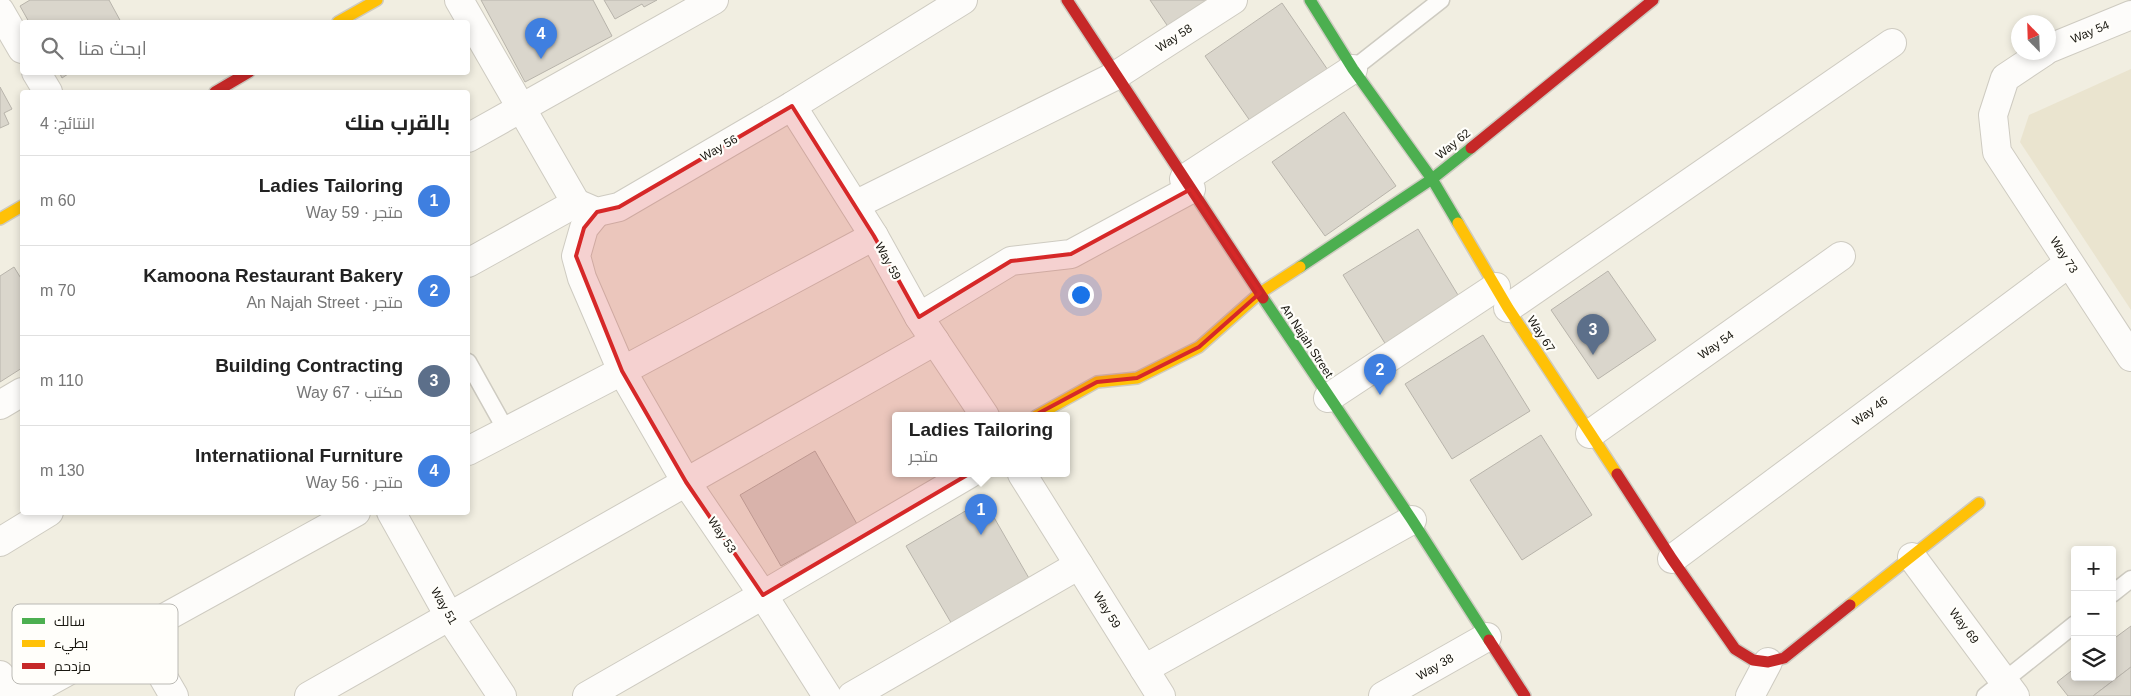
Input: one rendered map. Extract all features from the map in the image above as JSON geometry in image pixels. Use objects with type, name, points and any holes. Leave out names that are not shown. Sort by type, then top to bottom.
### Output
[{"type":"street","points":[[342,20],[377,0]]},
{"type":"street","points":[[459,0],[521,109],[586,207]]},
{"type":"street","points":[[470,137],[714,0]]},
{"type":"street","name":"Way 56","points":[[470,262],[586,207],[619,207],[792,106],[963,0]]},
{"type":"street","name":"An Najah Street","points":[[1067,0],[1115,76],[1328,398],[1412,520],[1525,696]]},
{"type":"street","name":"Way 58","points":[[854,205],[1115,76],[1233,0]]},
{"type":"street","name":"Way 67","points":[[1310,0],[1353,70],[1432,179],[1502,298],[1672,560],[1735,649],[1752,660],[1768,662]]},
{"type":"street","name":"Way 62","points":[[1041,412],[1097,382],[1137,378],[1199,347],[1260,293],[1432,179],[1652,0]]},
{"type":"street","points":[[0,11],[20,46]]},
{"type":"street","name":"Way 54","points":[[2056,46],[2131,15]]},
{"type":"street","points":[[1328,398],[1502,298],[1892,43]]},
{"type":"street","name":"Way 73","points":[[2032,60],[2005,78],[1993,115],[1997,152],[2131,357]]},
{"type":"street","points":[[920,317],[1011,260],[1071,254],[1187,184],[1353,70]]},
{"type":"street","points":[[38,75],[47,90]]},
{"type":"street","name":"Way 59","points":[[792,106],[874,236],[920,317],[981,412]]},
{"type":"street","name":"Way 53","points":[[586,207],[584,228],[576,256],[582,278],[622,371],[686,482],[763,596],[827,696]]},
{"type":"street","points":[[470,450],[874,236]]},
{"type":"street","name":"Way 54","points":[[1590,434],[1841,256]]},
{"type":"street","name":"Way 46","points":[[1672,560],[2069,263]]},
{"type":"street","points":[[309,696],[935,341]]},
{"type":"street","points":[[0,405],[20,393]]},
{"type":"street","points":[[586,696],[763,596],[964,477]]},
{"type":"street","name":"Way 59","points":[[1024,477],[1161,696]]},
{"type":"street","points":[[1750,696],[1768,662],[1784,658],[1979,503]]},
{"type":"street","points":[[0,542],[44,515]]},
{"type":"street","points":[[178,610],[351,515]]},
{"type":"street","name":"Way 51","points":[[393,515],[449,616],[502,696]]},
{"type":"street","points":[[1144,669],[1412,520]]},
{"type":"street","name":"Way 69","points":[[1912,557],[2001,691]]},
{"type":"street","points":[[852,696],[1079,565]]},
{"type":"street","name":"Way 38","points":[[1383,696],[1487,637]]},
{"type":"street","points":[[0,675],[12,696]]},
{"type":"street","points":[[23,696],[45,684]]},
{"type":"street","points":[[167,684],[174,696]]},
{"type":"lane","points":[[1353,70],[1441,0]]},
{"type":"lane","points":[[470,366],[506,430]]},
{"type":"lane","points":[[2116,591],[2131,579]]},
{"type":"lane","points":[[2001,691],[2071,628]]},
{"type":"highlighted area","points":[[792,106],[874,236],[919,317],[1011,261],[1071,254],[1191,189],[1260,293],[1199,347],[1137,378],[1097,382],[1039,413],[1008,451],[763,595],[686,482],[622,371],[576,256],[584,228],[597,212],[619,207]]},
{"type":"shaded area","points":[[2131,69],[2131,310],[2020,142],[2029,115]]},
{"type":"building","points":[[30,0],[109,0],[120,20],[28,20],[20,6]]},
{"type":"building","points":[[481,0],[593,0],[612,36],[525,82]]},
{"type":"building","points":[[604,0],[657,0],[644,7],[642,4],[615,19]]},
{"type":"building","points":[[1150,0],[1215,0],[1171,31]]},
{"type":"building","points":[[1282,3],[1332,76],[1255,128],[1205,56]]},
{"type":"building","points":[[0,87],[12,109],[4,113],[9,124],[0,128]]},
{"type":"building","points":[[1344,112],[1396,186],[1325,236],[1272,162]]},
{"type":"building","points":[[1418,229],[1461,300],[1386,345],[1343,275]]},
{"type":"building","points":[[14,267],[20,277],[20,369],[0,382],[0,276]]},
{"type":"building","points":[[1608,271],[1656,340],[1598,379],[1551,310]]},
{"type":"building","points":[[1483,335],[1530,411],[1452,459],[1405,384]]},
{"type":"building","points":[[1541,435],[1592,515],[1522,560],[1470,480]]},
{"type":"building","points":[[815,451],[857,524],[781,566],[740,495]]},
{"type":"building","points":[[984,500],[1030,580],[953,626],[906,546]]},
{"type":"building","points":[[2131,626],[2131,667],[2116,678],[2116,637]]},
{"type":"building","points":[[2131,667],[2131,696],[2093,696],[2113,681],[2116,681],[2116,678]]},
{"type":"building","points":[[2071,671],[2071,681],[2113,681],[2093,696],[2068,696],[2057,682]]},
{"type":"traffic: fast","points":[[1310,0],[1353,69],[1432,179],[1458,223]]},
{"type":"traffic: fast","points":[[1300,267],[1432,179],[1471,148]]},
{"type":"traffic: fast","points":[[1263,298],[1412,520],[1489,640]]},
{"type":"traffic: slow","points":[[342,20],[377,0]]},
{"type":"traffic: slow","points":[[0,219],[20,207]]},
{"type":"traffic: slow","points":[[1458,223],[1508,308],[1617,474]]},
{"type":"traffic: slow","points":[[1043,412],[1097,382],[1137,378],[1199,347],[1260,293],[1300,267]]},
{"type":"traffic: slow","points":[[1850,605],[1979,503]]},
{"type":"traffic: jam","points":[[1067,0],[1263,298]]},
{"type":"traffic: jam","points":[[1471,148],[1653,0]]},
{"type":"traffic: jam","points":[[218,90],[244,75]]},
{"type":"traffic: jam","points":[[1617,474],[1672,559],[1735,649],[1753,660],[1768,662],[1784,658],[1850,605]]},
{"type":"traffic: jam","points":[[1489,640],[1525,696]]},
{"type":"place","name":"Internatiional Furniture","points":[[541,59]]},
{"type":"place","name":"Building Contracting","points":[[1593,355]]},
{"type":"place","name":"Kamoona Restaurant Bakery","points":[[1380,395]]},
{"type":"place","name":"Ladies Tailoring","points":[[981,535]]}]
